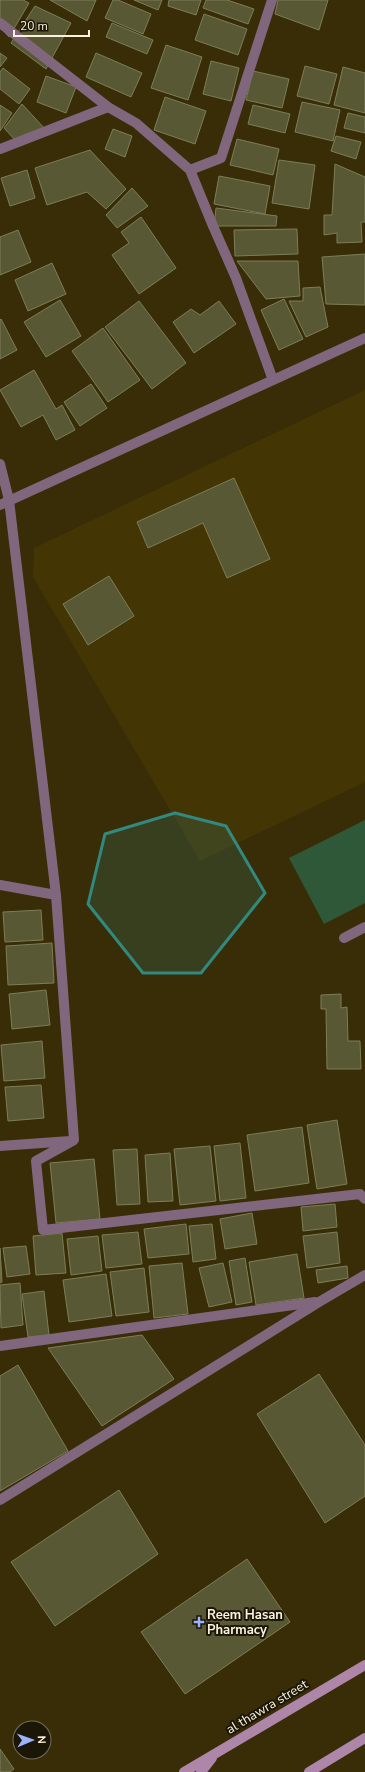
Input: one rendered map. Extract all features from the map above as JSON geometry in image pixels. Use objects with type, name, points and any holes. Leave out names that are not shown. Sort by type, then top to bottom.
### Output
[{"type":"main road","name":"al thawra street","points":[[184,1772],[365,1665]]},
{"type":"main road","points":[[309,1772],[365,1738]]},
{"type":"main road","points":[[201,1772],[217,1752]]},
{"type":"street","points":[[190,170],[221,158],[272,0]]},
{"type":"street","points":[[0,23],[108,107],[136,123],[190,170],[236,278],[273,380]]},
{"type":"street","points":[[0,149],[108,107]]},
{"type":"street","points":[[4,502],[365,338]]},
{"type":"street","points":[[0,464],[56,895],[74,1140]]},
{"type":"street","points":[[0,885],[56,895]]},
{"type":"street","points":[[344,938],[365,927]]},
{"type":"street","points":[[0,1146],[74,1140]]},
{"type":"street","points":[[74,1140],[36,1161],[43,1230],[360,1194],[365,1198]]},
{"type":"street","points":[[0,1500],[365,1275]]},
{"type":"street","points":[[0,1346],[319,1302]]},
{"type":"highlighted area","points":[[175,813],[226,826],[265,893],[201,973],[143,973],[88,904],[105,834]]},
{"type":"shaded area","points":[[365,390],[365,782],[200,861],[33,577],[34,548]]},
{"type":"green space","points":[[365,820],[365,903],[324,924],[289,858]]},
{"type":"building","points":[[0,0],[23,0],[29,3],[9,37],[0,27]]},
{"type":"building","points":[[50,0],[96,0],[87,21]]},
{"type":"building","points":[[113,0],[118,0],[151,14],[143,34],[105,18]]},
{"type":"building","points":[[134,0],[162,0],[158,10]]},
{"type":"building","points":[[169,0],[201,0],[196,15],[168,6]]},
{"type":"building","points":[[206,0],[227,0],[254,9],[248,24],[203,8]]},
{"type":"building","points":[[278,0],[328,0],[319,30],[275,14]]},
{"type":"building","points":[[35,6],[71,23],[46,69],[11,43]]},
{"type":"building","points":[[204,14],[247,29],[238,55],[195,40]]},
{"type":"building","points":[[112,23],[153,40],[147,54],[106,37]]},
{"type":"building","points":[[166,45],[202,57],[188,100],[151,88]]},
{"type":"building","points":[[0,53],[7,58],[0,67]]},
{"type":"building","points":[[96,53],[142,73],[131,97],[86,77]]},
{"type":"building","points":[[211,61],[239,68],[231,101],[203,94]]},
{"type":"building","points":[[305,66],[337,74],[329,104],[297,96]]},
{"type":"building","points":[[343,67],[365,73],[365,113],[334,105]]},
{"type":"building","points":[[3,68],[30,89],[19,104],[0,89],[0,72]]},
{"type":"building","points":[[253,71],[289,79],[282,108],[246,100]]},
{"type":"building","points":[[46,76],[76,87],[66,113],[37,102]]},
{"type":"building","points":[[165,97],[206,111],[195,144],[154,130]]},
{"type":"building","points":[[302,102],[340,110],[333,141],[295,132]]},
{"type":"building","points":[[22,104],[45,129],[16,141],[4,128]]},
{"type":"building","points":[[0,105],[12,113],[0,131]]},
{"type":"building","points":[[253,105],[290,114],[285,133],[248,124]]},
{"type":"building","points":[[348,113],[365,117],[365,133],[344,128]]},
{"type":"building","points":[[113,129],[132,136],[125,157],[105,149]]},
{"type":"building","points":[[336,136],[361,142],[356,159],[331,151]]},
{"type":"building","points":[[237,139],[279,149],[273,175],[230,165]]},
{"type":"building","points":[[90,150],[126,189],[106,209],[87,192],[47,205],[35,168]]},
{"type":"building","points":[[279,160],[315,165],[309,209],[272,203]]},
{"type":"building","points":[[335,164],[365,177],[365,222],[361,222],[362,242],[337,243],[337,233],[324,235],[324,215],[332,215]]},
{"type":"building","points":[[27,170],[35,198],[10,206],[1,178]]},
{"type":"building","points":[[219,176],[270,186],[265,214],[214,204]]},
{"type":"building","points":[[132,188],[148,206],[117,228],[106,215]]},
{"type":"building","points":[[216,208],[277,216],[276,226],[214,226]]},
{"type":"building","points":[[141,217],[176,268],[139,294],[112,255],[129,243],[121,232]]},
{"type":"building","points":[[297,229],[298,254],[235,256],[234,230]]},
{"type":"building","points":[[18,230],[31,262],[0,275],[0,237]]},
{"type":"building","points":[[365,254],[365,305],[326,304],[322,257]]},
{"type":"building","points":[[237,261],[298,261],[300,296],[266,299]]},
{"type":"building","points":[[52,263],[66,294],[28,311],[15,280]]},
{"type":"building","points":[[320,287],[328,327],[306,337],[289,301],[303,301],[303,288]]},
{"type":"building","points":[[284,299],[303,339],[279,350],[261,310]]},
{"type":"building","points":[[60,300],[81,336],[46,357],[24,322]]},
{"type":"building","points":[[139,301],[186,363],[152,389],[105,327]]},
{"type":"building","points":[[219,301],[236,324],[194,353],[173,322],[191,309],[200,315]]},
{"type":"building","points":[[1,319],[17,350],[0,359],[0,320]]},
{"type":"building","points":[[103,328],[140,380],[108,402],[72,351]]},
{"type":"building","points":[[34,370],[56,409],[62,405],[75,430],[56,440],[43,415],[21,427],[0,390]]},
{"type":"building","points":[[91,384],[107,408],[80,426],[64,402]]},
{"type":"building","points":[[234,478],[270,559],[227,578],[203,523],[148,548],[137,522]]},
{"type":"building","points":[[109,576],[134,616],[88,645],[63,604]]},
{"type":"building","points":[[41,910],[43,940],[5,942],[3,912]]},
{"type":"building","points":[[52,943],[54,983],[8,985],[6,946]]},
{"type":"building","points":[[46,990],[50,1025],[12,1029],[9,994]]},
{"type":"building","points":[[341,994],[341,1008],[347,1007],[348,1041],[360,1041],[361,1069],[327,1069],[326,1009],[321,1009],[321,995]]},
{"type":"building","points":[[42,1041],[45,1078],[4,1081],[1,1045]]},
{"type":"building","points":[[41,1085],[44,1118],[8,1121],[5,1087]]},
{"type":"building","points":[[337,1120],[347,1184],[317,1189],[307,1125]]},
{"type":"building","points":[[302,1127],[309,1183],[255,1191],[247,1135]]},
{"type":"building","points":[[240,1143],[246,1198],[220,1201],[214,1146]]},
{"type":"building","points":[[210,1146],[216,1201],[180,1205],[174,1149]]},
{"type":"building","points":[[137,1149],[140,1204],[117,1205],[113,1150]]},
{"type":"building","points":[[170,1153],[173,1201],[148,1202],[145,1155]]},
{"type":"building","points":[[94,1159],[100,1219],[56,1223],[50,1163]]},
{"type":"building","points":[[335,1204],[337,1227],[303,1231],[301,1207]]},
{"type":"building","points":[[252,1213],[257,1244],[225,1249],[220,1219]]},
{"type":"building","points":[[186,1224],[189,1254],[148,1258],[144,1229]]},
{"type":"building","points":[[212,1224],[216,1259],[193,1262],[189,1226]]},
{"type":"building","points":[[138,1232],[142,1264],[106,1268],[102,1235]]},
{"type":"building","points":[[337,1232],[340,1263],[307,1268],[303,1236]]},
{"type":"building","points":[[62,1233],[66,1273],[36,1275],[33,1236]]},
{"type":"building","points":[[98,1236],[102,1271],[71,1275],[67,1239]]},
{"type":"building","points":[[26,1246],[30,1274],[7,1277],[3,1248]]},
{"type":"building","points":[[0,1248],[2,1282],[0,1283]]},
{"type":"building","points":[[297,1254],[304,1298],[256,1305],[249,1262]]},
{"type":"building","points":[[245,1258],[252,1302],[236,1305],[229,1261]]},
{"type":"building","points":[[182,1263],[188,1314],[154,1318],[149,1266]]},
{"type":"building","points":[[223,1263],[232,1302],[209,1307],[199,1268]]},
{"type":"building","points":[[347,1266],[348,1278],[318,1283],[316,1270]]},
{"type":"building","points":[[144,1268],[149,1312],[116,1316],[110,1272]]},
{"type":"building","points":[[106,1274],[112,1316],[69,1322],[63,1280]]},
{"type":"building","points":[[20,1283],[23,1325],[1,1328],[0,1285]]},
{"type":"building","points":[[44,1291],[49,1335],[28,1337],[22,1294]]},
{"type":"building","points":[[142,1335],[174,1379],[102,1426],[48,1348]]},
{"type":"building","points":[[18,1365],[68,1451],[0,1491],[0,1376]]},
{"type":"building","points":[[319,1374],[365,1445],[365,1496],[325,1523],[257,1414]]},
{"type":"building","points":[[119,1490],[158,1554],[55,1626],[11,1562]]},
{"type":"building","points":[[247,1559],[290,1622],[185,1694],[141,1632]]},
{"type":"building","points":[[0,1749],[14,1769],[10,1772],[0,1772]]},
{"type":"place","name":"Reem Hasan Pharmacy","points":[[199,1622]]}]
